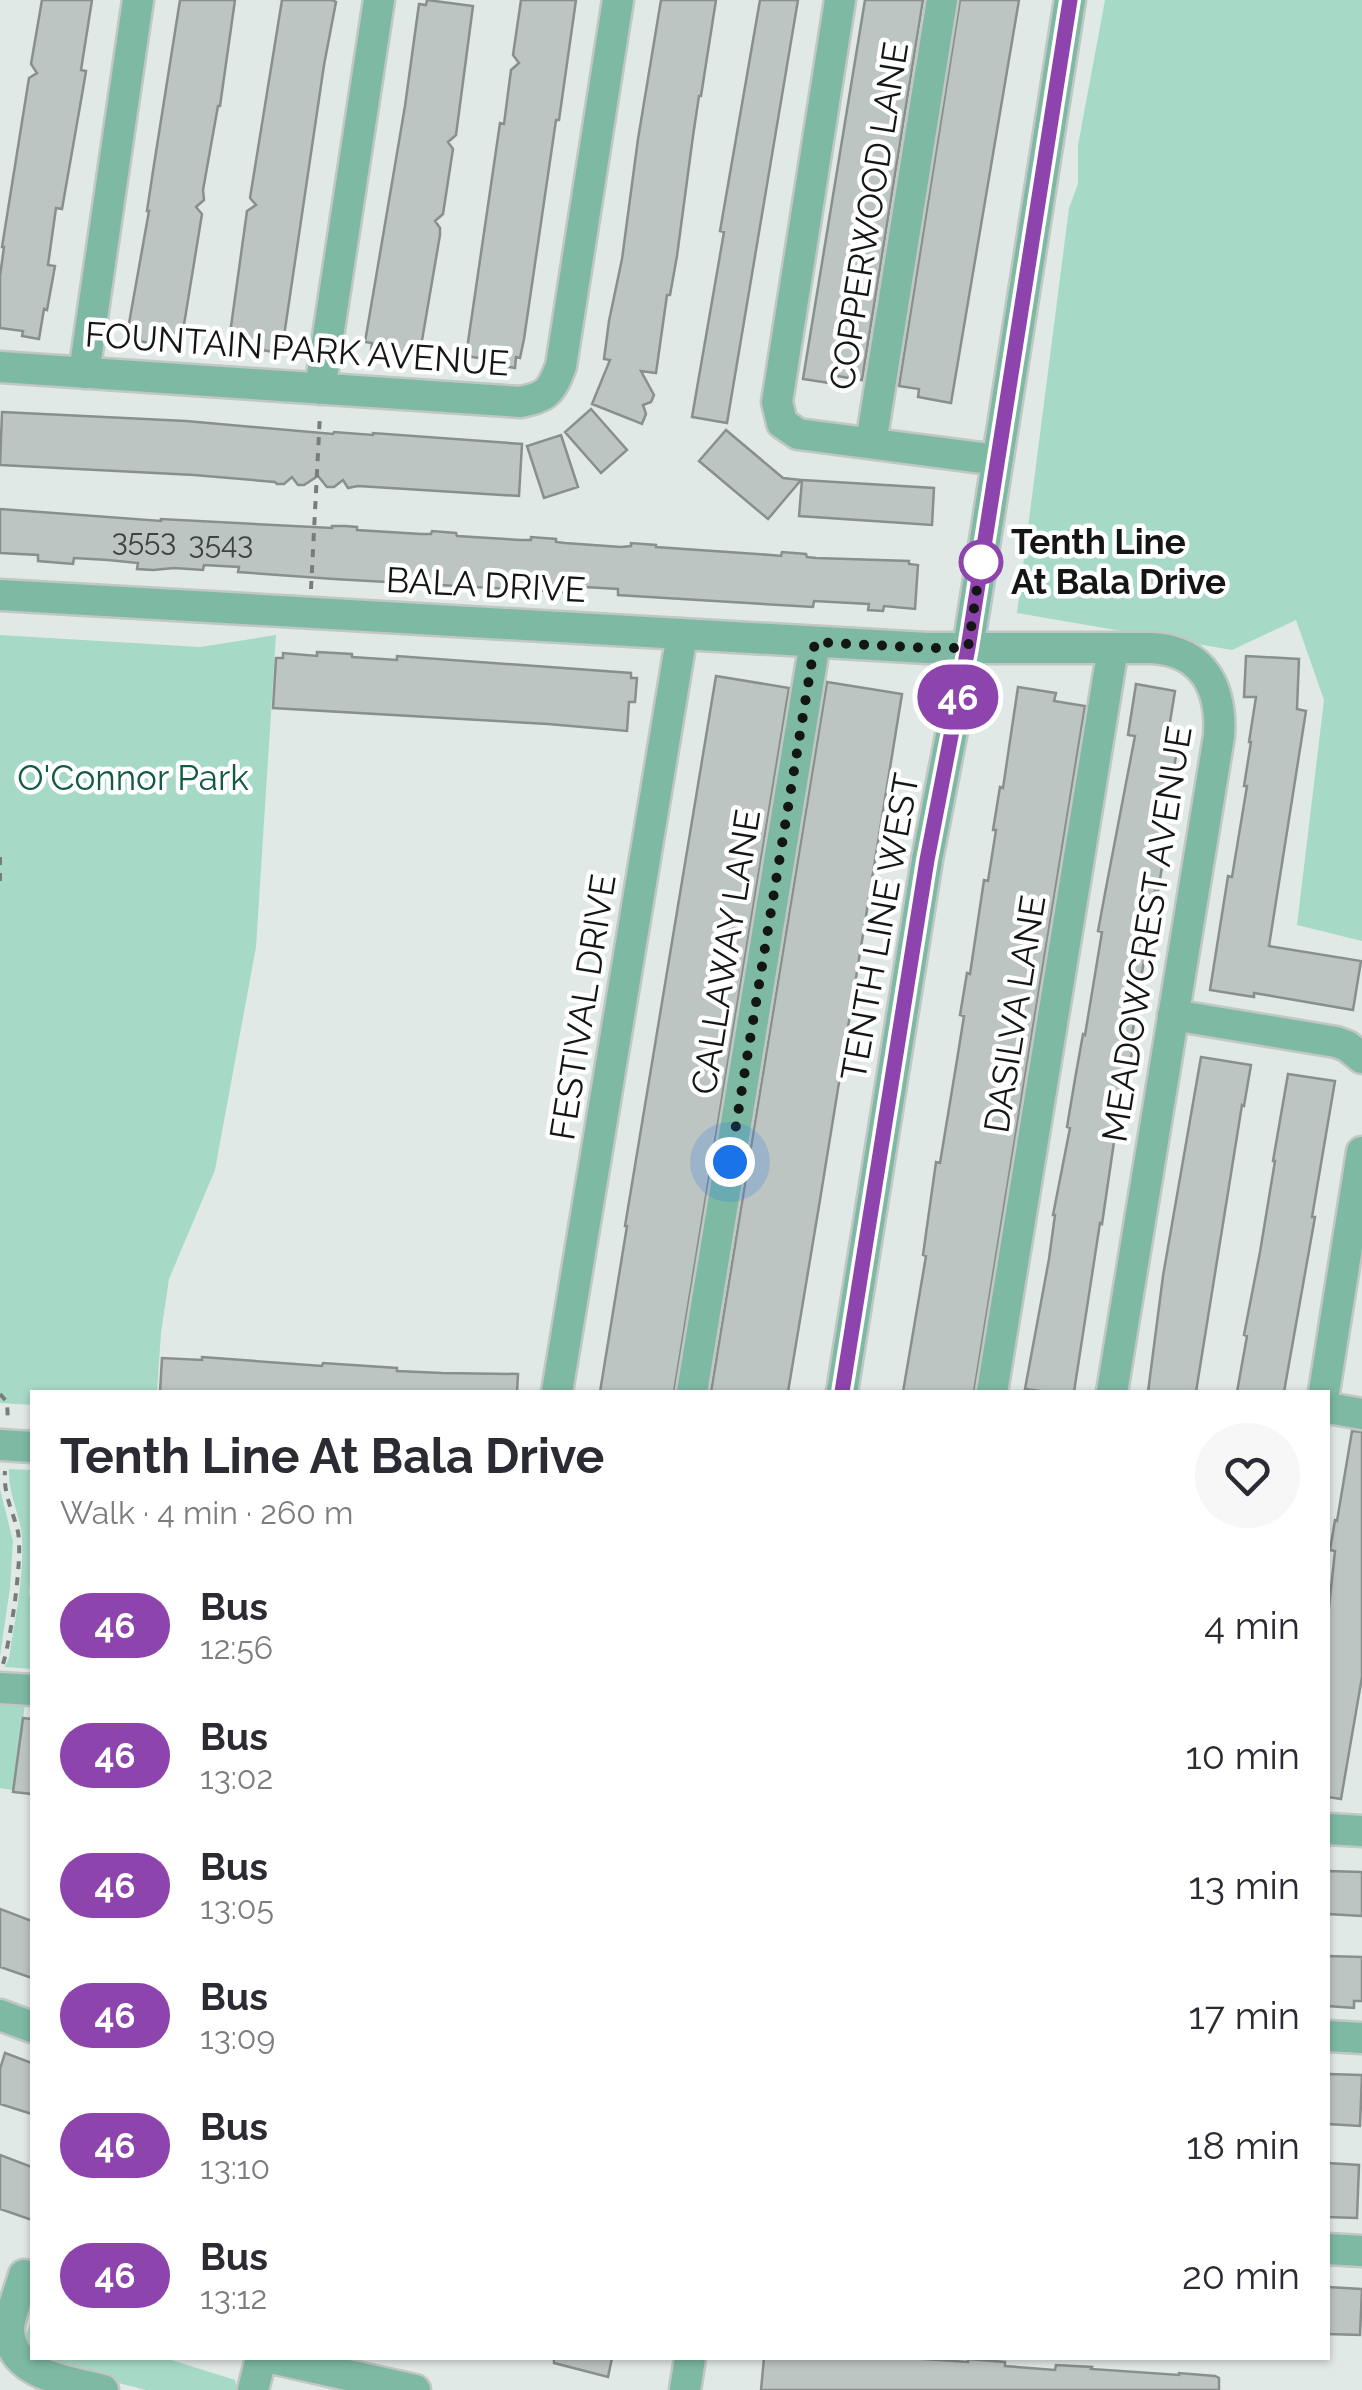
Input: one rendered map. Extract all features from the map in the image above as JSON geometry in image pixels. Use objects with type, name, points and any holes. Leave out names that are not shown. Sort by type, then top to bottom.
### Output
[{"type":"street","points":[[84,372],[138,0]]},
{"type":"street","points":[[320,399],[379,0]]},
{"type":"street","name":"FOUNTAIN PARK AVENUE","points":[[0,367],[84,372],[320,399],[520,402],[538,398],[553,388],[560,366],[618,0]]},
{"type":"street","points":[[840,0],[777,402],[782,423],[798,434],[997,460]]},
{"type":"street","name":"COPPERWOOD LANE","points":[[871,443],[942,0]]},
{"type":"street","name":"TENTH LINE WEST","points":[[842,1390],[927,860],[968,648],[1070,0]]},
{"type":"street","name":"BALA DRIVE","points":[[0,595],[968,648]]},
{"type":"street","name":"FESTIVAL DRIVE","points":[[558,1390],[682,634]]},
{"type":"street","name":"CALLAWAY LANE","points":[[692,1390],[815,642]]},
{"type":"street","name":"MEADOWCREST AVENUE","points":[[968,648],[1166,648],[1198,662],[1218,708],[1219,736],[1112,1390]]},
{"type":"street","name":"DASILVA LANE","points":[[992,1390],[1113,648]]},
{"type":"street","points":[[1172,1015],[1336,1042],[1362,1058]]},
{"type":"street","points":[[1324,1390],[1358,1201],[1362,1152]]},
{"type":"street","points":[[1330,1408],[1362,1414]]},
{"type":"street","points":[[2,1456],[30,1448]]},
{"type":"street","points":[[0,1688],[30,1690]]},
{"type":"street","points":[[1330,1829],[1362,1831]]},
{"type":"street","points":[[0,2015],[30,2026]]},
{"type":"street","points":[[1330,2036],[1362,2038]]},
{"type":"street","points":[[1330,2249],[1362,2251]]},
{"type":"street","points":[[19,2273],[8,2329],[18,2356],[42,2374],[103,2390]]},
{"type":"street","points":[[253,2390],[260,2360]]},
{"type":"street","points":[[280,2360],[414,2390]]},
{"type":"street","points":[[685,2390],[690,2360]]},
{"type":"path","points":[[310,590],[320,399]]},
{"type":"path","points":[[0,858],[0,881]]},
{"type":"path","points":[[0,1394],[7,1402],[8,1415]]},
{"type":"path","points":[[0,1667],[15,1590],[18,1543],[4,1484],[2,1456]]},
{"type":"green space","points":[[1105,0],[1362,0],[1362,941],[1297,925],[1324,700],[1296,620],[1232,650],[1017,613],[1069,208],[1078,184],[1078,145]]},
{"type":"green space","name":"O'Connor Park","points":[[0,635],[200,647],[276,635],[256,947],[215,1170],[169,1279],[157,1390],[30,1390],[30,1405],[0,1403]]},
{"type":"green space","points":[[9,1469],[30,1470],[30,1669],[5,1667],[22,1554],[21,1530]]},
{"type":"green space","points":[[0,1489],[13,1541],[0,1656]]},
{"type":"green space","points":[[0,1704],[25,1705],[13,1790],[0,1788]]},
{"type":"green space","points":[[30,2323],[30,2358],[23,2347]]},
{"type":"green space","points":[[171,2360],[235,2380],[237,2390],[146,2390],[32,2361]]},
{"type":"building","points":[[42,0],[92,0],[81,70],[86,71],[62,209],[56,208],[48,265],[55,266],[39,339],[22,336],[23,331],[0,328],[0,276],[29,78],[37,73],[31,64]]},
{"type":"building","points":[[180,0],[235,0],[204,200],[196,207],[202,214],[181,343],[151,338],[150,343],[132,340],[134,330],[128,329]]},
{"type":"building","points":[[282,0],[336,2],[283,343],[276,342],[274,352],[229,341],[247,211],[256,205],[250,198]]},
{"type":"building","points":[[427,0],[473,6],[456,135],[448,142],[453,149],[443,214],[435,221],[440,235],[419,358],[371,350],[372,343],[365,342],[419,4],[426,5]]},
{"type":"building","points":[[521,0],[576,0],[524,339],[515,368],[466,356],[500,123],[504,124],[511,70],[519,63],[513,55]]},
{"type":"building","points":[[661,0],[716,0],[656,373],[641,371],[654,395],[651,402],[643,405],[646,414],[642,424],[592,404],[610,360],[604,359],[609,321]]},
{"type":"building","points":[[760,0],[798,0],[727,423],[692,417]]},
{"type":"building","points":[[865,0],[923,0],[862,380],[837,376],[836,384],[803,379]]},
{"type":"building","points":[[960,0],[1019,0],[951,403],[918,397],[919,389],[899,386]]},
{"type":"building","points":[[591,409],[627,450],[601,473],[565,432]]},
{"type":"building","points":[[2,412],[522,444],[519,496],[348,488],[343,480],[327,487],[318,476],[298,485],[292,477],[277,484],[194,475],[0,465]]},
{"type":"building","points":[[726,430],[783,478],[801,480],[768,519],[699,461]]},
{"type":"building","points":[[561,435],[578,487],[544,498],[527,446]]},
{"type":"building","points":[[802,480],[934,488],[932,525],[799,516]]},
{"type":"building","points":[[0,509],[909,561],[918,565],[915,609],[884,606],[883,611],[868,610],[869,604],[814,601],[813,607],[633,596],[618,595],[618,589],[584,587],[563,586],[562,592],[334,579],[238,572],[239,567],[204,565],[203,570],[153,570],[137,569],[138,563],[108,560],[74,558],[73,564],[38,561],[38,555],[0,553]]},
{"type":"building","points":[[317,652],[631,673],[631,678],[637,678],[635,702],[629,702],[627,731],[273,708],[276,658],[283,658],[283,653],[317,656]]},
{"type":"building","points":[[1246,656],[1299,659],[1297,709],[1306,711],[1269,946],[1361,961],[1353,1010],[1254,993],[1254,997],[1210,990],[1247,786],[1256,697],[1244,697]]},
{"type":"building","points":[[716,676],[789,688],[674,1390],[600,1390]]},
{"type":"building","points":[[827,682],[902,694],[788,1390],[711,1390]]},
{"type":"building","points":[[1136,684],[1175,691],[1166,747],[1177,749],[1162,847],[1165,848],[1074,1390],[1025,1389],[1102,932],[1098,931],[1135,736],[1128,735]]},
{"type":"building","points":[[1018,687],[1056,693],[1054,701],[1085,706],[974,1390],[903,1390],[926,1256],[923,1255],[936,1162],[940,1163],[964,1016],[960,1015],[984,880],[988,881],[1000,787],[1003,788]]},
{"type":"building","points":[[1201,1057],[1251,1065],[1196,1390],[1148,1390],[1163,1276]]},
{"type":"building","points":[[1288,1074],[1335,1081],[1284,1390],[1237,1390],[1275,1161]]},
{"type":"building","points":[[162,1358],[518,1374],[517,1390],[160,1390]]},
{"type":"building","points":[[1352,1431],[1362,1432],[1362,1677],[1341,1799],[1330,1797],[1330,1597],[1335,1551],[1330,1550]]},
{"type":"building","points":[[23,1718],[30,1719],[30,1794],[13,1792]]},
{"type":"building","points":[[1330,1871],[1362,1872],[1362,1916],[1330,1914]]},
{"type":"building","points":[[0,1909],[30,1920],[30,1977],[0,1967]]},
{"type":"building","points":[[1330,1956],[1362,1957],[1362,2001],[1354,2001],[1354,2008],[1330,2006]]},
{"type":"building","points":[[5,2053],[30,2062],[30,2113],[0,2104],[0,2069]]},
{"type":"building","points":[[1330,2074],[1362,2075],[1360,2126],[1330,2124]]},
{"type":"building","points":[[0,2155],[30,2166],[30,2219],[0,2209]]},
{"type":"building","points":[[1330,2163],[1359,2165],[1357,2218],[1330,2217]]},
{"type":"building","points":[[1330,2287],[1362,2289],[1360,2335],[1330,2334]]},
{"type":"building","points":[[554,2360],[612,2360],[608,2377]]},
{"type":"building","points":[[764,2360],[980,2360],[1055,2370],[1056,2365],[1219,2378],[1219,2390],[761,2390]]},
{"type":"bus line","name":"46","points":[[842,1390],[927,860],[968,648],[1070,0]]},
{"type":"place","name":"Tenth Line At Bala Drive","points":[[981,562]]},
{"type":"route","points":[[730,1162],[815,642],[968,648],[981,562]]}]
